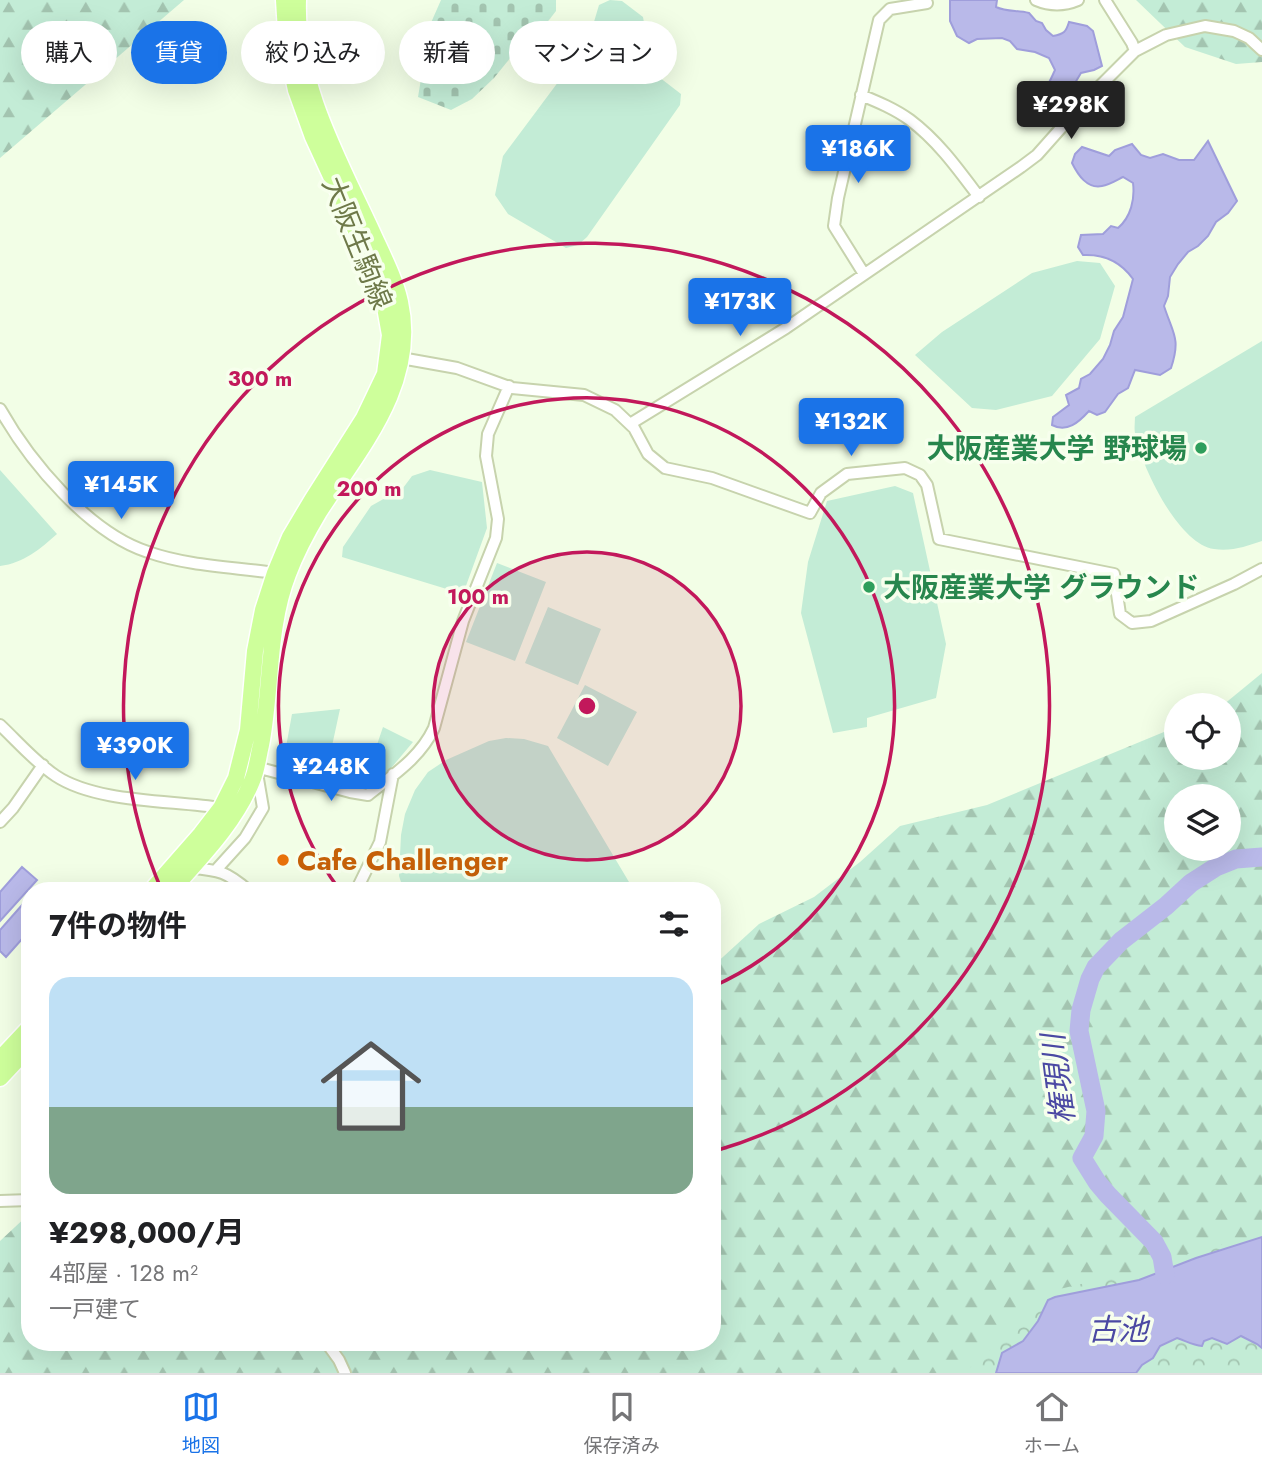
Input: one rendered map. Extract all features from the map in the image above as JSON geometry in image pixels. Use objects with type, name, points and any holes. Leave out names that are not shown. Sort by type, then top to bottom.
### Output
[{"type":"main road","name":"大阪生駒線","points":[[159,882],[201,834],[220,808],[236,778],[248,730],[257,641],[263,610],[275,573],[290,537],[364,418],[385,374],[390,335],[383,296],[370,261],[313,137],[296,90],[287,47],[284,0]]},
{"type":"main road","name":"大阪生駒線","points":[[179,882],[236,812],[252,781],[264,730],[277,615],[288,575],[319,513],[383,414],[401,358],[404,335],[400,302],[389,270],[315,105],[299,35],[298,0]]},
{"type":"main road","points":[[0,1059],[21,1037]]},
{"type":"main road","points":[[0,1078],[21,1056]]},
{"type":"street","points":[[1036,0],[1047,4],[1068,4],[1077,0]]},
{"type":"street","points":[[1105,0],[1135,51]]},
{"type":"street","points":[[864,274],[834,226],[861,94],[879,20],[890,9],[927,3]]},
{"type":"street","points":[[630,424],[786,328],[1037,155],[1135,51],[1166,35],[1205,26],[1234,30],[1250,38],[1262,50]]},
{"type":"street","points":[[861,94],[910,120],[948,156],[978,197]]},
{"type":"street","points":[[401,358],[457,368],[509,386],[584,395],[615,410],[634,428],[648,454],[665,468],[712,478],[810,513],[821,493],[847,474],[905,468],[920,475],[927,485],[939,539],[1114,574],[1120,614],[1132,624],[1151,621],[1262,569]]},
{"type":"street","points":[[216,870],[245,838],[263,808],[257,767],[368,795],[414,759],[428,742],[463,621],[496,538],[498,519],[486,456],[488,434],[509,386]]},
{"type":"street","points":[[0,409],[52,483],[99,526],[124,542],[145,552],[170,559],[275,573]]},
{"type":"street","points":[[0,725],[57,776],[79,787],[106,795],[220,808]]},
{"type":"street","points":[[0,822],[43,765]]},
{"type":"street","points":[[360,882],[380,842],[393,775]]},
{"type":"street","points":[[191,868],[216,870],[238,882]]},
{"type":"street","points":[[0,1201],[21,1200]]},
{"type":"street","points":[[332,1351],[345,1373]]},
{"type":"green space","points":[[0,0],[184,0],[160,21],[131,21],[131,46],[117,58],[117,21],[21,21],[21,84],[86,84],[0,158]]},
{"type":"green space","points":[[441,0],[556,0],[556,11],[548,21],[509,21],[509,59],[495,77],[495,21],[432,21]]},
{"type":"green space","points":[[610,0],[622,1],[643,17],[644,21],[594,21],[599,5]]},
{"type":"green space","points":[[1136,0],[1262,0],[1262,62],[1236,64],[1185,47]]},
{"type":"green space","points":[[420,84],[488,84],[472,99],[451,110],[418,97]]},
{"type":"green space","points":[[557,84],[668,84],[681,94],[680,105],[587,237],[578,245],[566,248],[508,214],[495,195],[503,156]]},
{"type":"green space","points":[[1077,261],[1100,263],[1115,286],[1100,339],[1052,396],[996,410],[972,408],[915,355],[942,332],[1032,273]]},
{"type":"green space","name":"大阪産業大学 野球場","points":[[1262,341],[1262,541],[1233,549],[1214,549],[1201,544],[1187,533],[1163,502],[1139,447],[1135,417]]},
{"type":"green space","points":[[0,470],[57,534],[24,559],[0,566]]},
{"type":"green space","points":[[430,470],[482,482],[487,528],[463,594],[342,557],[343,547],[371,506],[403,488],[412,476]]},
{"type":"green space","name":"大阪産業大学 グラウンド","points":[[895,486],[913,493],[946,644],[936,698],[867,718],[867,727],[833,733],[801,613],[808,562],[827,501]]},
{"type":"green space","points":[[497,563],[546,582],[515,661],[466,642]]},
{"type":"green space","points":[[548,607],[601,629],[578,685],[525,663]]},
{"type":"green space","points":[[1262,673],[1262,1373],[0,1373],[0,1241],[21,1221],[21,1351],[721,1351],[721,959],[759,924],[814,897],[860,862],[900,826],[987,805],[1164,732],[1164,770],[1241,770],[1241,693],[1238,693]]},
{"type":"green space","points":[[585,685],[637,712],[608,766],[557,738]]},
{"type":"green space","points":[[340,709],[327,769],[284,758],[292,714]]},
{"type":"green space","points":[[383,727],[413,742],[381,780],[366,777]]},
{"type":"green space","points":[[524,739],[548,746],[629,882],[401,882],[401,835],[405,814],[415,790],[428,772],[446,760],[489,741]]},
{"type":"green space","name":"古池","points":[[1262,1232],[1262,1373],[960,1373],[976,1364],[1042,1295],[1155,1268],[1207,1246],[1236,1243]]},
{"type":"water","points":[[950,0],[997,0],[996,7],[1029,13],[1053,36],[1064,32],[1069,22],[1087,26],[1093,31],[1102,66],[1081,73],[1072,88],[1066,90],[1062,106],[1057,106],[1052,119],[1046,121],[1033,111],[1029,103],[1046,87],[1055,70],[1049,58],[1017,49],[1010,41],[1002,38],[977,39],[969,43],[957,36],[950,21]]},
{"type":"water","points":[[1208,141],[1237,201],[1228,213],[1216,222],[1208,236],[1188,252],[1170,277],[1164,306],[1176,343],[1171,368],[1160,375],[1135,370],[1128,388],[1118,394],[1105,412],[1097,415],[1089,411],[1068,427],[1052,425],[1053,417],[1069,405],[1066,395],[1079,388],[1081,379],[1090,374],[1103,359],[1114,331],[1123,317],[1133,279],[1117,264],[1098,256],[1083,255],[1078,247],[1081,235],[1103,234],[1111,226],[1118,228],[1122,224],[1131,207],[1133,183],[1123,177],[1102,186],[1087,183],[1072,163],[1075,154],[1082,147],[1109,156],[1115,150],[1132,144],[1141,155],[1150,158],[1163,154],[1179,160],[1194,160]]},
{"type":"water","points":[[22,867],[37,880],[21,882],[21,898],[0,921],[0,892]]},
{"type":"water","points":[[21,906],[21,940],[6,957],[0,951],[0,930]]},
{"type":"water","name":"古池","points":[[1262,1237],[1262,1348],[1241,1336],[1227,1344],[1212,1338],[1204,1341],[1202,1346],[1177,1338],[1160,1346],[1153,1358],[1136,1373],[996,1373],[1002,1353],[1023,1341],[1038,1321],[1048,1300],[1139,1280]]},
{"type":"waterway","name":"権現川","points":[[1165,1275],[1162,1257],[1154,1242],[1108,1195],[1082,1158],[1094,1136],[1096,1111],[1079,1031],[1081,1010],[1096,967],[1121,941],[1191,883],[1216,867],[1236,859],[1262,857]]},
{"type":"place","name":"大阪産業大学 野球場","points":[[1201,448]]},
{"type":"place","name":"大阪産業大学 グラウンド","points":[[869,587]]},
{"type":"place","name":"Cafe Challenger","points":[[283,860]]}]
